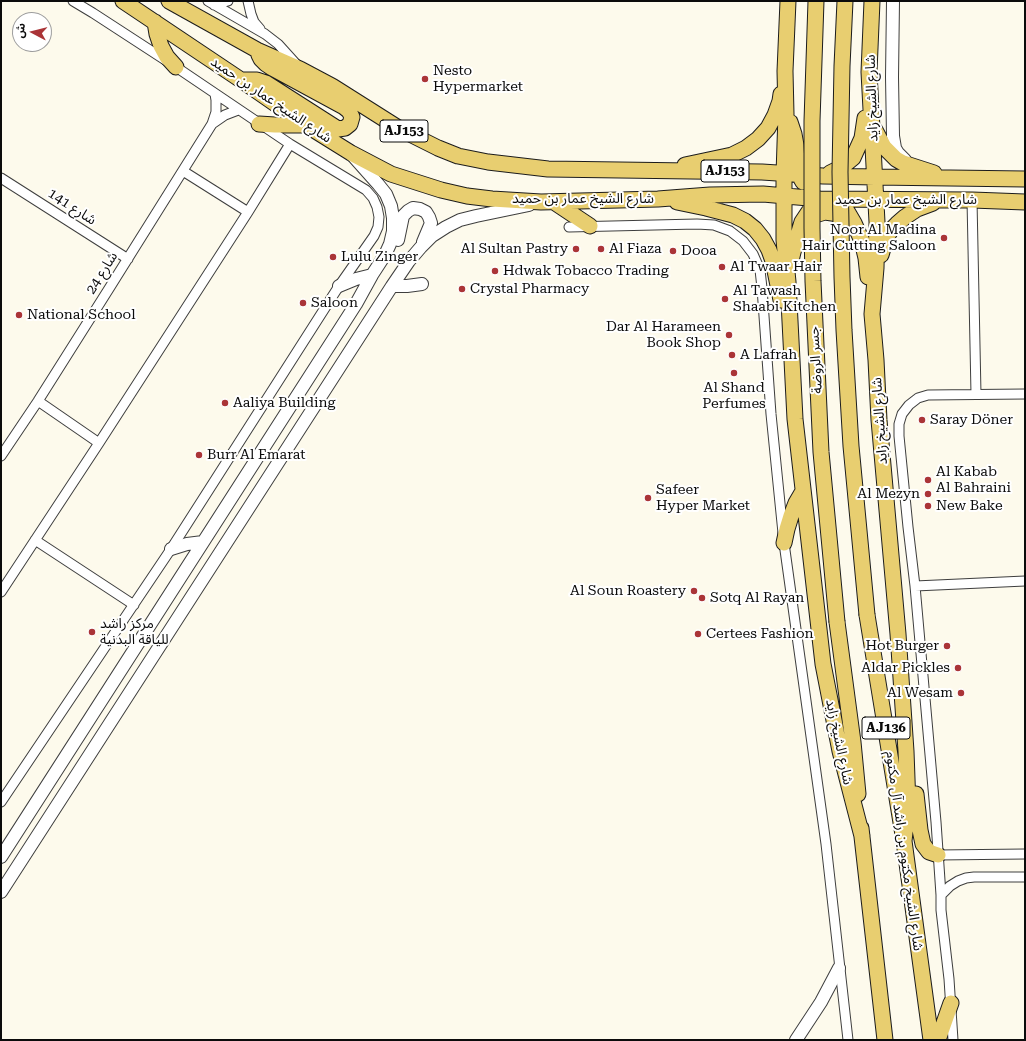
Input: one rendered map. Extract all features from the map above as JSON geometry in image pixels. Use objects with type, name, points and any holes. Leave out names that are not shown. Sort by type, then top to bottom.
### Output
[{"type":"main road","name":"شارع الشيخ عمار بن حميد","points":[[123,1],[306,125],[350,153],[391,174],[441,190],[467,196],[548,202],[762,194],[791,183],[828,174],[875,178],[1025,179]]},
{"type":"main road","name":"شارع الشيخ عمار بن حميد","points":[[169,1],[257,50],[300,69],[332,86],[400,129],[458,156],[488,162],[548,169],[762,172],[826,198],[1025,202]]},
{"type":"main road","name":"شارع الشيخ زايد","points":[[788,1],[785,71],[786,114],[791,183],[784,240],[788,282],[790,347],[795,419],[823,664],[840,751],[862,836]]},
{"type":"main road","name":"جسر الروضة","points":[[816,1],[812,128],[813,281],[821,452],[837,622],[853,742],[862,836]]},
{"type":"main road","name":"جسر الروضة","points":[[845,1],[840,172],[842,292],[851,446],[867,616]]},
{"type":"main road","name":"شارع الشيخ زايد","points":[[872,1],[869,72],[877,222],[877,246],[872,314],[879,420],[898,634],[907,779],[908,806],[904,841]]},
{"type":"main road","points":[[155,22],[161,46],[176,67]]},
{"type":"main road","points":[[241,80],[257,80],[266,83],[338,129],[345,128],[350,124],[352,117],[349,111],[344,107],[266,64],[261,59],[257,50]]},
{"type":"main road","points":[[667,170],[732,155],[746,148],[758,139],[768,128],[775,115],[780,102],[785,71]]},
{"type":"main road","points":[[786,114],[794,134],[800,164],[809,170],[828,174],[848,163],[853,158],[862,138],[865,126],[869,72]]},
{"type":"main road","points":[[259,124],[306,125]]},
{"type":"main road","points":[[872,124],[889,154],[903,163],[924,169],[944,178]]},
{"type":"main road","points":[[797,155],[791,183],[811,188],[847,211],[854,222],[862,241],[866,258],[872,314]]},
{"type":"main road","points":[[788,282],[793,252],[802,222],[810,210],[826,198],[835,186],[854,177]]},
{"type":"main road","points":[[658,199],[706,208],[733,215],[745,221],[755,229],[763,239],[773,261],[790,347]]},
{"type":"main road","points":[[876,360],[881,255],[886,238],[897,224],[917,209],[946,200]]},
{"type":"main road","points":[[548,202],[590,226]]},
{"type":"main road","points":[[802,222],[812,216],[825,212],[839,214],[854,222]]},
{"type":"main road","points":[[784,543],[791,516],[803,491]]},
{"type":"main road","name":"شارع الشيخ مكتوم بن راشد آل مكتوم","points":[[867,616],[904,841],[931,1040]]},
{"type":"main road","points":[[898,634],[902,651],[920,830],[923,844],[929,852],[938,855]]},
{"type":"main road","name":"AJ136","points":[[862,836],[885,1040]]},
{"type":"main road","points":[[938,1040],[951,1003]]},
{"type":"street","points":[[1,802],[171,549],[339,286],[374,236],[378,227],[379,217],[373,198],[366,190],[290,144],[176,67],[73,1]]},
{"type":"street","points":[[211,3],[228,1]]},
{"type":"street","points":[[248,1],[254,22],[265,34]]},
{"type":"street","points":[[893,1],[893,142],[895,148],[903,159],[910,164],[924,169]]},
{"type":"street","points":[[211,3],[265,34],[278,44],[300,69]]},
{"type":"street","name":"شارع 24","points":[[1,456],[38,401],[212,124],[216,112],[215,94]]},
{"type":"street","name":"شارع 24","points":[[212,124],[225,115],[238,110]]},
{"type":"street","points":[[1,592],[99,443],[248,212],[290,144]]},
{"type":"street","points":[[1,856],[356,304],[385,255],[390,244],[393,231],[391,206],[386,194],[350,153]]},
{"type":"street","points":[[183,171],[248,212]]},
{"type":"street","name":"شارع 141","points":[[1,178],[128,259]]},
{"type":"street","points":[[972,200],[976,394]]},
{"type":"street","points":[[1,892],[409,261],[432,236],[460,220],[548,202]]},
{"type":"street","points":[[356,304],[392,257],[399,236],[403,216],[414,208],[426,212],[429,217],[429,230],[421,247]]},
{"type":"street","points":[[569,226],[714,225],[730,231],[739,237],[753,254],[760,270],[771,414],[784,543],[826,844],[848,1040]]},
{"type":"street","points":[[339,286],[356,279],[372,275]]},
{"type":"street","points":[[392,286],[422,284]]},
{"type":"street","points":[[954,1040],[915,586],[899,424],[902,414],[909,405],[918,398],[928,395],[1025,394]]},
{"type":"street","points":[[38,401],[99,443]]},
{"type":"street","points":[[35,540],[134,605]]},
{"type":"street","points":[[171,549],[187,544],[203,542]]},
{"type":"street","points":[[915,586],[1025,581]]},
{"type":"street","points":[[938,855],[1025,854]]},
{"type":"street","points":[[942,896],[950,886],[966,878],[974,876],[1025,877]]},
{"type":"street","points":[[796,1040],[821,1002],[839,968]]},
{"type":"place","name":"Nesto Hypermarket","points":[[425,79]]},
{"type":"place","name":"Noor Al Madina Hair Cutting Saloon","points":[[944,238]]},
{"type":"place","name":"Al Sultan Pastry","points":[[576,249]]},
{"type":"place","name":"Al Fiaza","points":[[601,249]]},
{"type":"place","name":"Dooa","points":[[673,251]]},
{"type":"place","name":"Lulu Zinger","points":[[333,257]]},
{"type":"place","name":"Al Twaar Hair","points":[[722,267]]},
{"type":"place","name":"Hdwak Tobacco Trading","points":[[495,271]]},
{"type":"place","name":"Crystal Pharmacy","points":[[462,289]]},
{"type":"place","name":"Al Tawash Shaabi Kitchen","points":[[725,299]]},
{"type":"place","name":"Saloon","points":[[303,303]]},
{"type":"place","name":"National School","points":[[19,315]]},
{"type":"place","name":"Dar Al Harameen Book Shop","points":[[729,335]]},
{"type":"place","name":"A Lafrah","points":[[732,355]]},
{"type":"place","name":"Al Shand Perfumes","points":[[734,373]]},
{"type":"place","name":"Aaliya Building","points":[[225,403]]},
{"type":"place","name":"Saray Döner","points":[[922,420]]},
{"type":"place","name":"Burr Al Emarat","points":[[199,455]]},
{"type":"place","name":"Al Kabab Al Bahraini","points":[[928,480]]},
{"type":"place","name":"Al Mezyn","points":[[928,494]]},
{"type":"place","name":"Safeer Hyper Market","points":[[648,498]]},
{"type":"place","name":"New Bake","points":[[928,506]]},
{"type":"place","name":"Al Soun Roastery","points":[[694,591]]},
{"type":"place","name":"Sotq Al Rayan","points":[[702,598]]},
{"type":"place","name":"مركز راشد للياقة البدنية","points":[[92,632]]},
{"type":"place","name":"Certees Fashion","points":[[698,634]]},
{"type":"place","name":"Hot Burger","points":[[947,646]]},
{"type":"place","name":"Aldar Pickles","points":[[958,668]]},
{"type":"place","name":"Al Wesam","points":[[961,693]]}]
